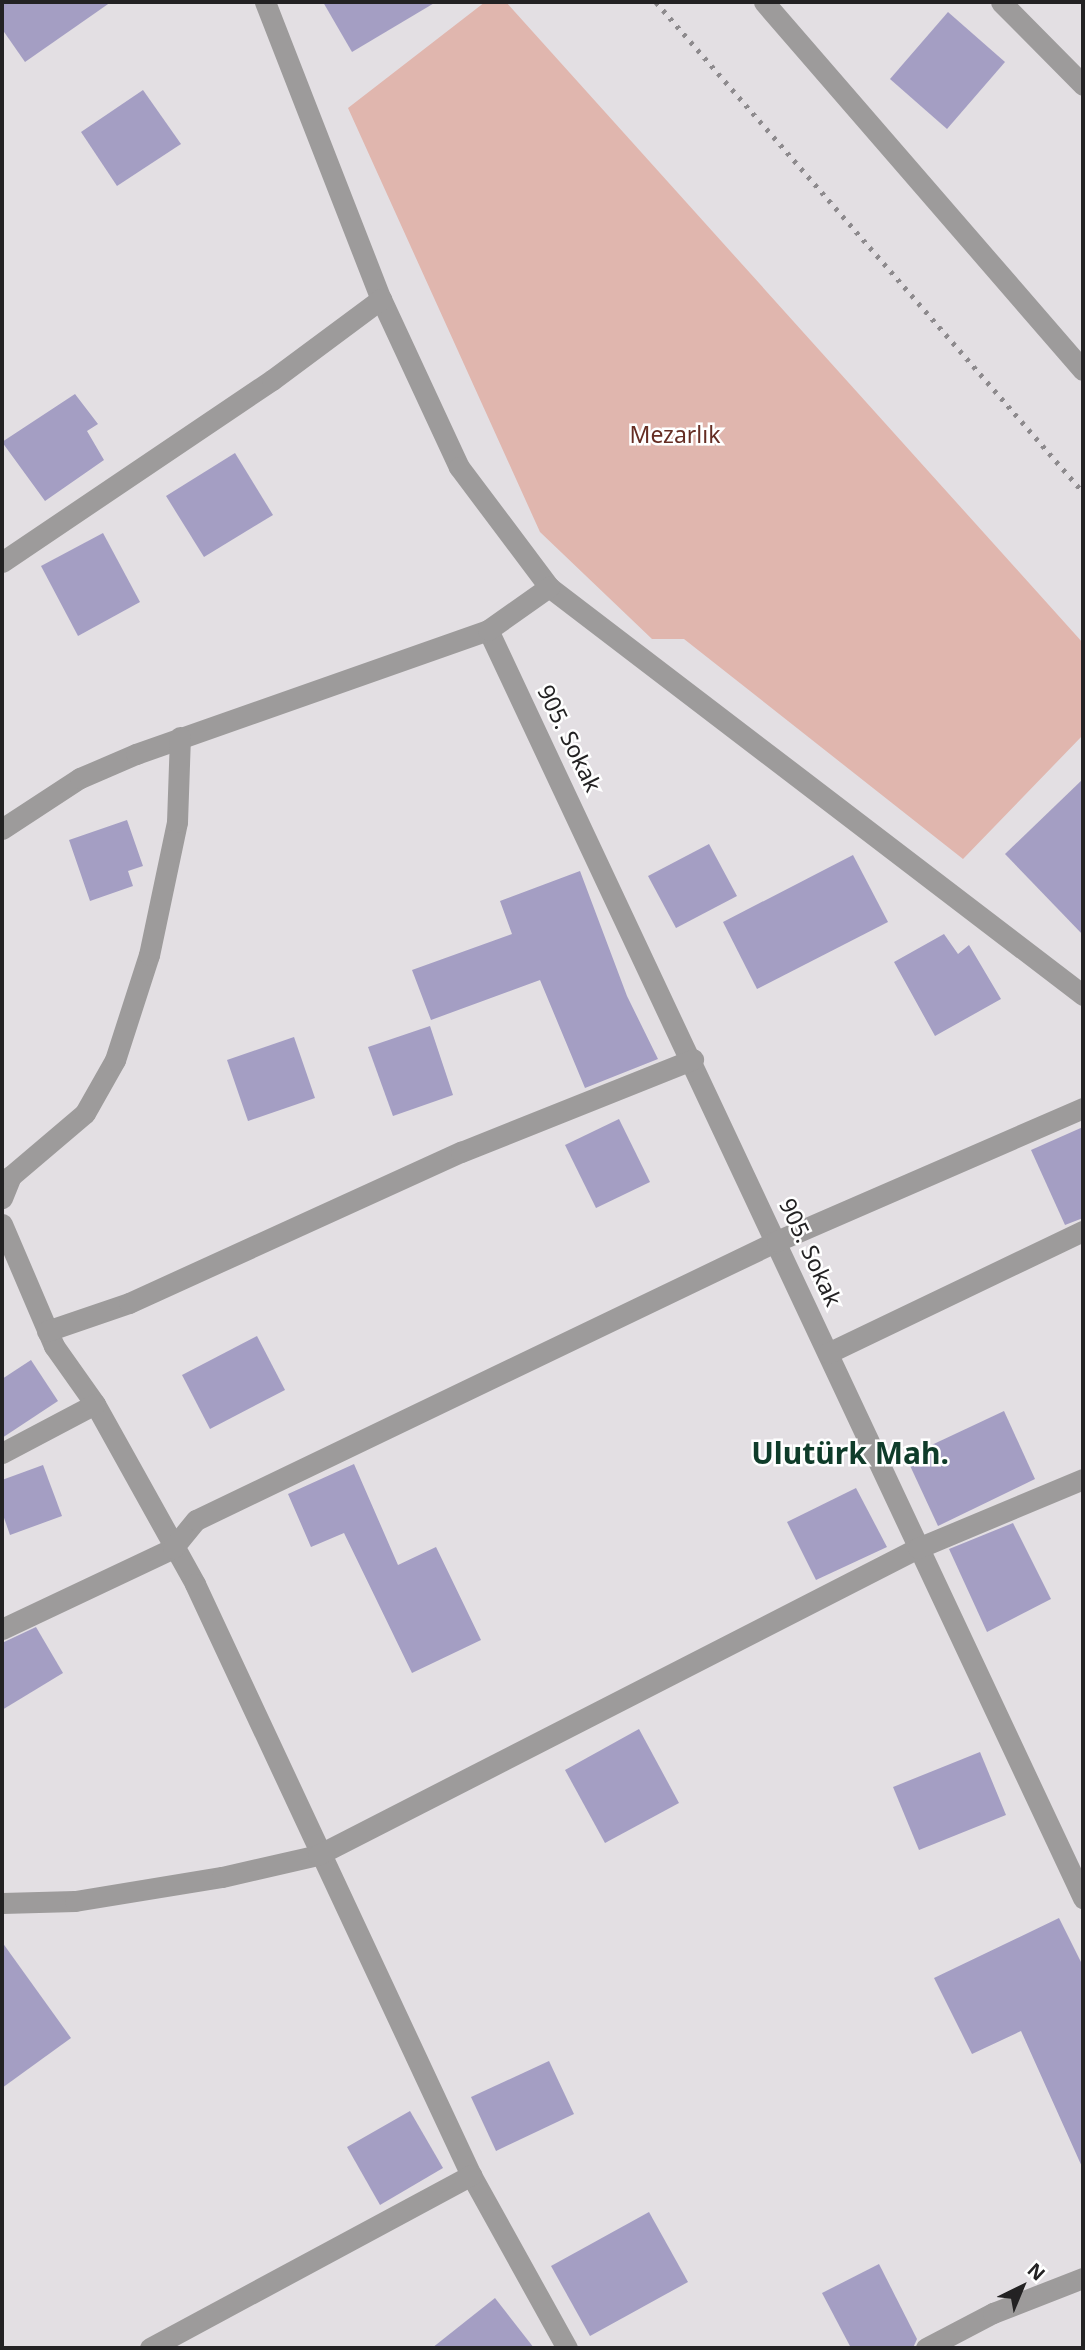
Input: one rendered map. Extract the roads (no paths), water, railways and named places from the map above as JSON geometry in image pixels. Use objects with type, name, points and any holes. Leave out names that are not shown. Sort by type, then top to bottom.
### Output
[{"type":"street","points":[[265,2],[381,299],[459,467],[549,587],[1083,995]]},
{"type":"street","points":[[764,2],[1083,370]]},
{"type":"street","points":[[1002,2],[1083,85]]},
{"type":"street","points":[[2,562],[272,380],[381,299]]},
{"type":"street","points":[[2,829],[80,778],[180,737],[488,630],[549,587]]},
{"type":"street","name":"905. Sokak","points":[[488,630],[693,1059],[1083,1898]]},
{"type":"street","points":[[2,1198],[11,1176],[85,1113],[115,1060],[149,955],[177,822],[180,737]]},
{"type":"street","points":[[47,1331],[129,1303],[461,1152],[693,1059]]},
{"type":"street","points":[[2,1629],[173,1548],[196,1520],[777,1241],[1083,1108]]},
{"type":"street","points":[[2,1224],[47,1331],[95,1405],[201,1597],[318,1855],[471,2175],[567,2348]]},
{"type":"street","points":[[828,1353],[1083,1231]]},
{"type":"street","points":[[2,1453],[95,1405]]},
{"type":"street","points":[[2,1903],[75,1900],[222,1877],[318,1855],[918,1548],[1083,1479]]},
{"type":"street","points":[[150,2348],[471,2175]]},
{"type":"street","points":[[926,2348],[993,2313],[1083,2278]]},
{"type":"railway","points":[[656,2],[1083,492]]},
{"type":"district","name":"Ulutürk Mah.","points":[[850,1453]]},
{"type":"park label","name":"Mezarlık","points":[[675,434]]}]
